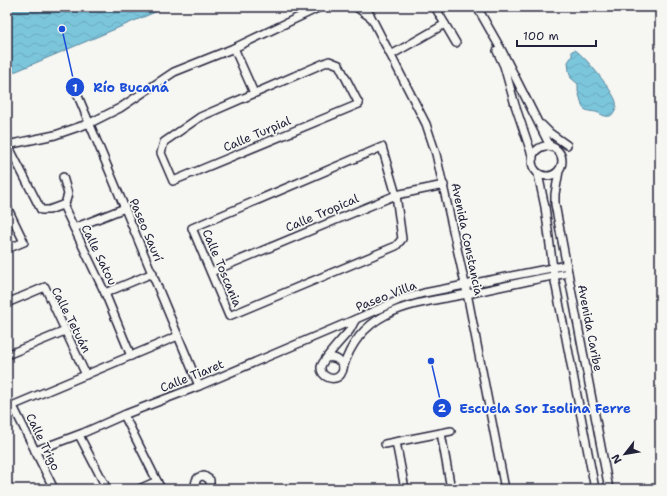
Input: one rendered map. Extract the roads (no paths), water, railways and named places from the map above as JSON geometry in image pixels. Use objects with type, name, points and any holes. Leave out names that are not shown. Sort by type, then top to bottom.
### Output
[{"type":"street","points":[[63,178],[68,194],[65,204],[49,210],[41,210],[8,145],[54,135],[90,123],[120,108],[174,72],[234,48],[320,7]]},
{"type":"street","points":[[356,7],[370,17]]},
{"type":"street","name":"Avenida Constancia","points":[[366,7],[426,124],[436,154],[444,184],[467,294],[505,489]]},
{"type":"street","points":[[435,7],[456,43]]},
{"type":"street","points":[[477,7],[493,35],[550,146],[561,155],[562,164],[556,174],[547,177],[538,174],[533,167],[533,158],[493,35]]},
{"type":"street","points":[[391,55],[445,24]]},
{"type":"street","points":[[234,48],[254,93]]},
{"type":"street","name":"Calle Turpial","points":[[329,61],[339,65],[359,104],[173,181],[161,153],[164,142],[200,117],[254,93],[329,61]]},
{"type":"street","name":"Paseo Saurí","points":[[73,84],[199,386]]},
{"type":"street","points":[[538,121],[550,133],[567,145]]},
{"type":"street","points":[[533,158],[534,154],[541,148],[550,146]]},
{"type":"street","name":"Calle Toscania","points":[[382,147],[396,195],[402,239],[396,246],[229,316],[192,228],[382,147]]},
{"type":"street","name":"Avenida Caribe","points":[[559,171],[555,194],[555,204],[609,489]]},
{"type":"street","name":"Avenida Caribe","points":[[538,174],[545,207],[554,276],[595,489]]},
{"type":"street","name":"Calle Tropical","points":[[211,272],[396,195],[444,184]]},
{"type":"street","name":"Calle Satou","points":[[62,205],[105,293],[131,356]]},
{"type":"street","points":[[7,207],[24,242],[7,250]]},
{"type":"street","points":[[74,228],[124,208]]},
{"type":"street","name":"Paseo Villa","points":[[567,265],[424,293],[399,300],[356,319],[351,328],[323,362],[321,367],[322,373],[331,379],[336,378],[341,374],[347,353],[356,340],[367,327],[394,310],[422,302],[568,274]]},
{"type":"street","points":[[105,293],[152,273]]},
{"type":"street","name":"Calle Tetuán","points":[[7,303],[45,287],[86,375]]},
{"type":"street","name":"Calle Tiaret","points":[[35,451],[79,435],[124,415],[199,386],[356,319]]},
{"type":"street","points":[[329,330],[334,331],[340,341]]},
{"type":"street","points":[[7,355],[65,331]]},
{"type":"street","points":[[10,407],[178,336]]},
{"type":"street","points":[[327,358],[332,357],[338,359],[342,363],[342,368]]},
{"type":"street","name":"Calle Trigo","points":[[10,407],[35,451],[54,489]]},
{"type":"street","points":[[124,415],[161,489]]},
{"type":"street","points":[[385,444],[451,431]]},
{"type":"street","points":[[440,433],[452,489]]},
{"type":"street","points":[[79,435],[107,489]]},
{"type":"street","points":[[396,442],[404,489]]},
{"type":"street","points":[[198,489],[195,485],[196,480],[199,477],[204,476],[210,480],[210,486],[208,489]]},
{"type":"street","points":[[139,489],[157,481]]},
{"type":"water","points":[[7,7],[167,7],[7,75]]},
{"type":"water","points":[[575,50],[598,74],[614,97],[616,108],[610,116],[604,116],[583,108],[578,91],[578,84],[571,78],[569,71],[568,62],[572,56],[572,51]]},
{"type":"place","name":"Río Bucaná","points":[[62,29]]},
{"type":"place","name":"Escuela Sor Isolina Ferre","points":[[431,361]]}]
